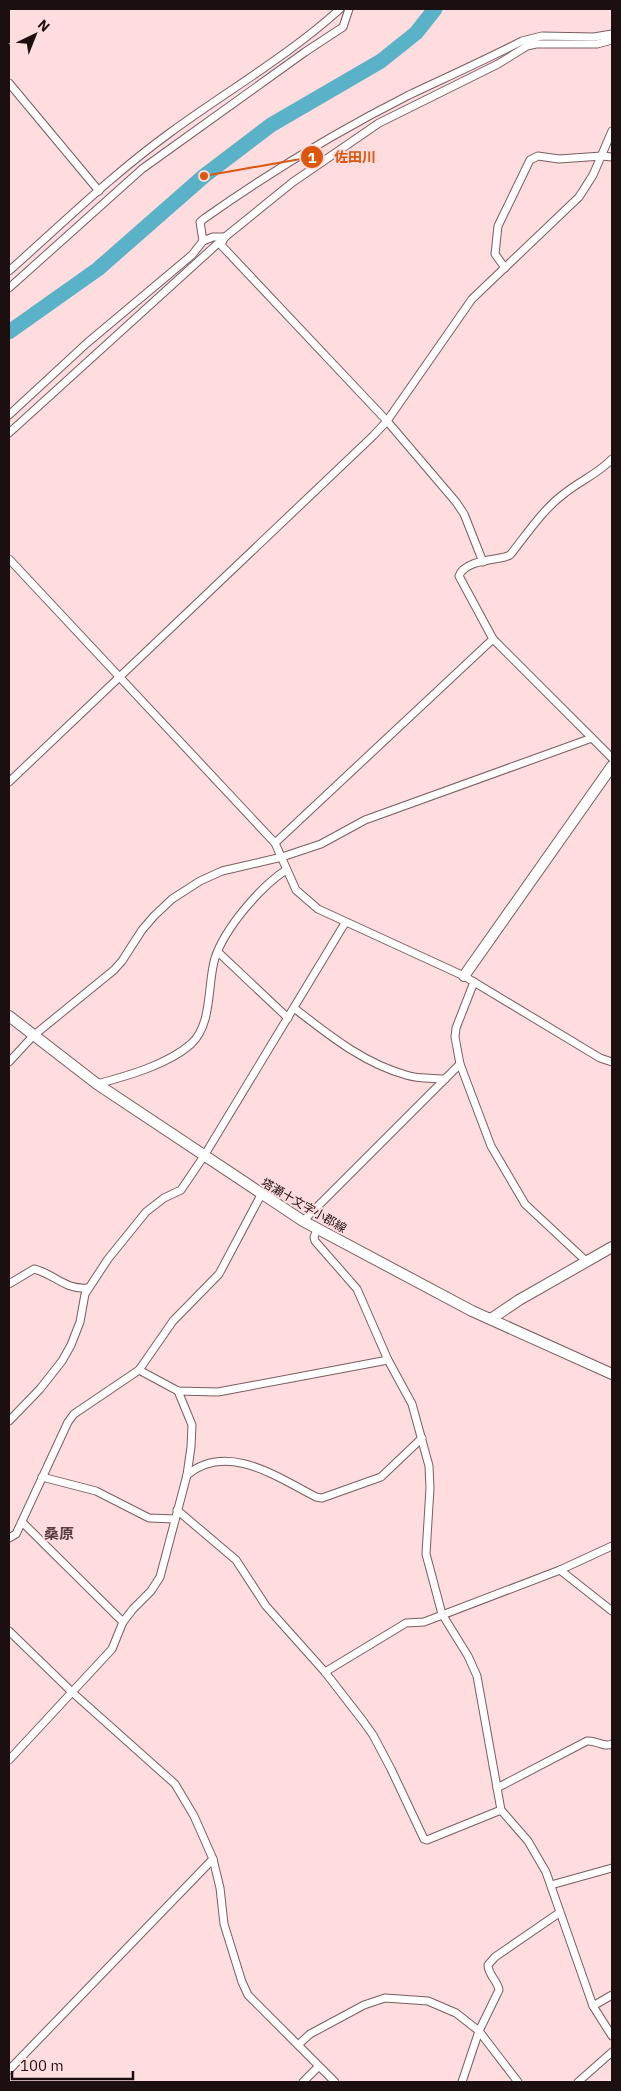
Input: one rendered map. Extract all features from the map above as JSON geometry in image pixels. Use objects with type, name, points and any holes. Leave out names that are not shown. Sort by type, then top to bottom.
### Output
[{"type":"main road","points":[[464,976],[612,766]]},
{"type":"main road","name":"塔瀬十文字小郡線","points":[[9,1016],[97,1084],[261,1195],[303,1221],[472,1311],[612,1374]]},
{"type":"main road","points":[[491,1319],[612,1247]]},
{"type":"street","points":[[9,271],[99,191],[170,132],[300,42],[340,9]]},
{"type":"street","points":[[9,288],[142,169],[344,27],[349,9]]},
{"type":"street","points":[[203,241],[200,222],[237,195],[324,140],[409,95],[534,37],[594,37],[612,34]]},
{"type":"street","points":[[9,433],[225,238],[293,182],[379,124],[498,64],[527,46],[536,44],[597,44],[612,40]]},
{"type":"street","points":[[9,83],[99,191]]},
{"type":"street","points":[[9,782],[387,421],[472,299],[579,197],[602,156],[612,131]]},
{"type":"street","points":[[505,268],[495,254],[498,226],[530,160],[538,156],[559,159],[612,157]]},
{"type":"street","points":[[9,415],[87,344],[192,255],[203,241],[213,237],[225,238]]},
{"type":"street","points":[[225,238],[221,244],[387,421],[456,502],[464,514],[483,562]]},
{"type":"street","points":[[612,458],[605,466],[564,494],[551,506],[510,554],[469,565],[460,572],[459,576],[493,639],[612,758]]},
{"type":"street","points":[[9,559],[275,843],[296,890],[304,898],[318,909],[345,923],[464,976],[600,1058],[612,1062]]},
{"type":"street","points":[[275,843],[493,639]]},
{"type":"street","points":[[9,1062],[33,1036],[114,970],[142,930],[172,899],[200,881],[222,871],[282,857],[321,844],[365,820],[592,738]]},
{"type":"street","points":[[97,1084],[137,1073],[162,1062],[191,1044],[199,1034],[205,1020],[210,978],[224,938],[260,891],[272,879],[286,870]]},
{"type":"street","points":[[9,1421],[40,1390],[62,1361],[80,1322],[82,1303],[88,1288],[134,1225],[156,1204],[181,1190],[204,1156],[345,923]]},
{"type":"street","points":[[218,952],[288,1018]]},
{"type":"street","points":[[474,982],[456,1028],[455,1037],[460,1064],[491,1146],[525,1204],[586,1261]]},
{"type":"street","points":[[294,1008],[340,1043],[378,1066],[408,1076],[444,1079]]},
{"type":"street","points":[[303,1221],[460,1064]]},
{"type":"street","points":[[9,1538],[16,1534],[74,1414],[139,1370],[173,1320],[219,1274],[261,1195]]},
{"type":"street","points":[[317,1229],[314,1237],[315,1241],[357,1289],[388,1360],[412,1404],[430,1466],[426,1554],[442,1614],[468,1656],[477,1676],[501,1810],[528,1841],[546,1872],[593,2006],[612,2036]]},
{"type":"street","points":[[9,1284],[34,1269],[50,1275],[71,1288],[88,1288]]},
{"type":"street","points":[[139,1370],[178,1391],[218,1392],[388,1360]]},
{"type":"street","points":[[9,1760],[112,1649],[123,1622],[151,1591],[160,1577],[187,1475],[192,1425],[178,1391]]},
{"type":"street","points":[[187,1475],[209,1464],[240,1462],[257,1466],[316,1497],[322,1498],[381,1477],[422,1438]]},
{"type":"street","points":[[42,1477],[96,1491],[149,1518],[175,1519]]},
{"type":"street","points":[[177,1510],[236,1560],[266,1606],[325,1672],[373,1736],[424,1839],[427,1840],[501,1810]]},
{"type":"street","points":[[22,1522],[123,1622]]},
{"type":"street","points":[[325,1672],[406,1623],[424,1622],[560,1570],[612,1546]]},
{"type":"street","points":[[560,1570],[612,1611]]},
{"type":"street","points":[[9,1631],[73,1693],[175,1784],[194,1816],[213,1859],[220,1888],[224,1924],[242,1982],[248,1995],[334,2082]]},
{"type":"street","points":[[497,1788],[587,1741],[603,1745],[612,1744]]},
{"type":"street","points":[[9,2070],[213,1859]]},
{"type":"street","points":[[551,1885],[612,1868]]},
{"type":"street","points":[[462,2082],[479,2031],[499,1990],[499,1987],[488,1971],[490,1960],[559,1913]]},
{"type":"street","points":[[593,2006],[612,1995]]},
{"type":"street","points":[[298,2045],[310,2034],[364,2005],[385,1998],[428,2001],[456,2013],[479,2031],[493,2052],[518,2082]]},
{"type":"street","points":[[578,2082],[612,2052]]},
{"type":"street","points":[[303,2082],[318,2067]]},
{"type":"waterway","points":[[9,332],[98,269],[204,176],[271,125],[381,61],[416,33],[435,9]]},
{"type":"place","name":"佐田川","points":[[204,176]]},
{"type":"district","name":"桑原","points":[[59,1533]]}]
